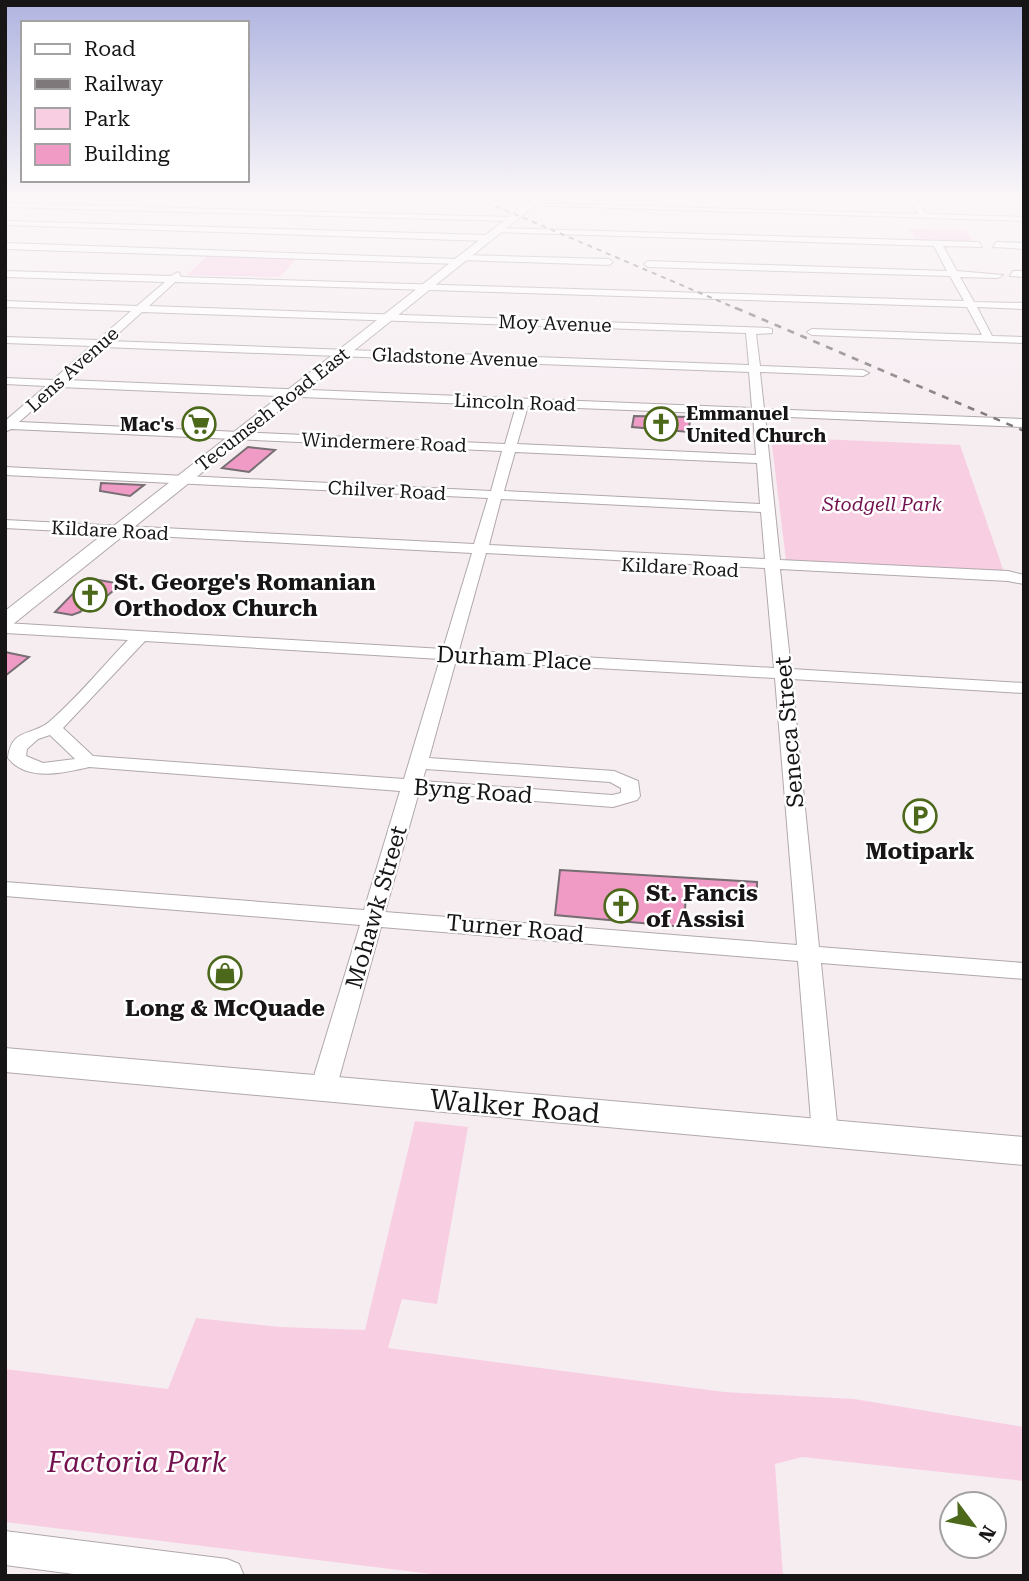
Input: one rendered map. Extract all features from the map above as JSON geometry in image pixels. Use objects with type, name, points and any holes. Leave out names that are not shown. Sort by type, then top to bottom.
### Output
[{"type":"main road","name":"Tecumseh Road East","points":[[5,621],[445,272]]},
{"type":"main road","name":"Walker Road","points":[[5,1060],[1024,1151]]},
{"type":"street","points":[[5,272],[1024,306]]},
{"type":"street","name":"Lens Avenue","points":[[6,426],[181,272]]},
{"type":"street","points":[[913,272],[998,275]]},
{"type":"street","points":[[954,273],[989,339]]},
{"type":"street","name":"Moy Avenue","points":[[5,304],[760,330]]},
{"type":"street","name":"Seneca Street","points":[[760,330],[755,369],[825,1133]]},
{"type":"street","points":[[811,332],[1024,340]]},
{"type":"street","name":"Gladstone Avenue","points":[[5,340],[863,373]]},
{"type":"street","name":"Lincoln Road","points":[[5,381],[1024,423]]},
{"type":"street","name":"Mohawk Street","points":[[323,1088],[523,402]]},
{"type":"street","name":"Windermere Road","points":[[6,426],[763,459]]},
{"type":"street","name":"Chilver Road","points":[[5,471],[768,508]]},
{"type":"street","name":"Kildare Road","points":[[5,524],[116,534]]},
{"type":"street","name":"Kildare Road","points":[[5,532],[116,534],[480,552],[1011,584],[1023,580]]},
{"type":"street","name":"Durham Place","points":[[5,628],[1024,688]]},
{"type":"street","name":"Byng Road","points":[[141,636],[53,728],[32,736],[18,747],[17,758],[27,766],[41,769],[88,761],[613,801],[630,796],[632,790],[631,785],[614,777],[418,763]]},
{"type":"street","points":[[53,728],[88,761]]},
{"type":"street","name":"Turner Road","points":[[5,889],[1024,971]]},
{"type":"street","points":[[5,1548],[227,1576]]},
{"type":"green space","points":[[190,272],[285,272],[280,277],[187,275]]},
{"type":"green space","name":"Stodgell Park","points":[[771,437],[960,445],[1004,572],[786,560]]},
{"type":"green space","name":"Factoria Park","points":[[415,1121],[468,1127],[437,1304],[402,1299],[388,1348],[724,1392],[854,1399],[1024,1427],[1024,1481],[802,1457],[775,1464],[783,1576],[448,1576],[5,1522],[5,1369],[168,1389],[196,1318],[280,1327],[365,1330]]},
{"type":"building","name":"Emmanuel United Church","points":[[634,416],[690,417],[689,432],[632,427]]},
{"type":"building","points":[[248,447],[275,450],[249,472],[222,468]]},
{"type":"building","points":[[101,483],[144,485],[130,496],[100,491]]},
{"type":"building","name":"St. George's Romanian Orthodox Church","points":[[88,578],[121,584],[100,602],[93,601],[80,612],[72,615],[55,612]]},
{"type":"building","points":[[5,652],[29,657],[5,676]]},
{"type":"building","name":"St. Fancis of Assisi","points":[[560,870],[757,882],[757,898],[686,893],[684,927],[555,915]]},
{"type":"railway","points":[[650,272],[740,310]]},
{"type":"railway","points":[[736,308],[1024,431]]},
{"type":"place","name":"Mac's","points":[[199,424]]},
{"type":"place","name":"Emmanuel United Church","points":[[661,424]]},
{"type":"place","name":"St. George's Romanian Orthodox Church","points":[[90,595]]},
{"type":"place","name":"Motipark","points":[[920,816]]},
{"type":"place","name":"St. Fancis of Assisi","points":[[621,906]]},
{"type":"place","name":"Long & McQuade","points":[[225,973]]}]
